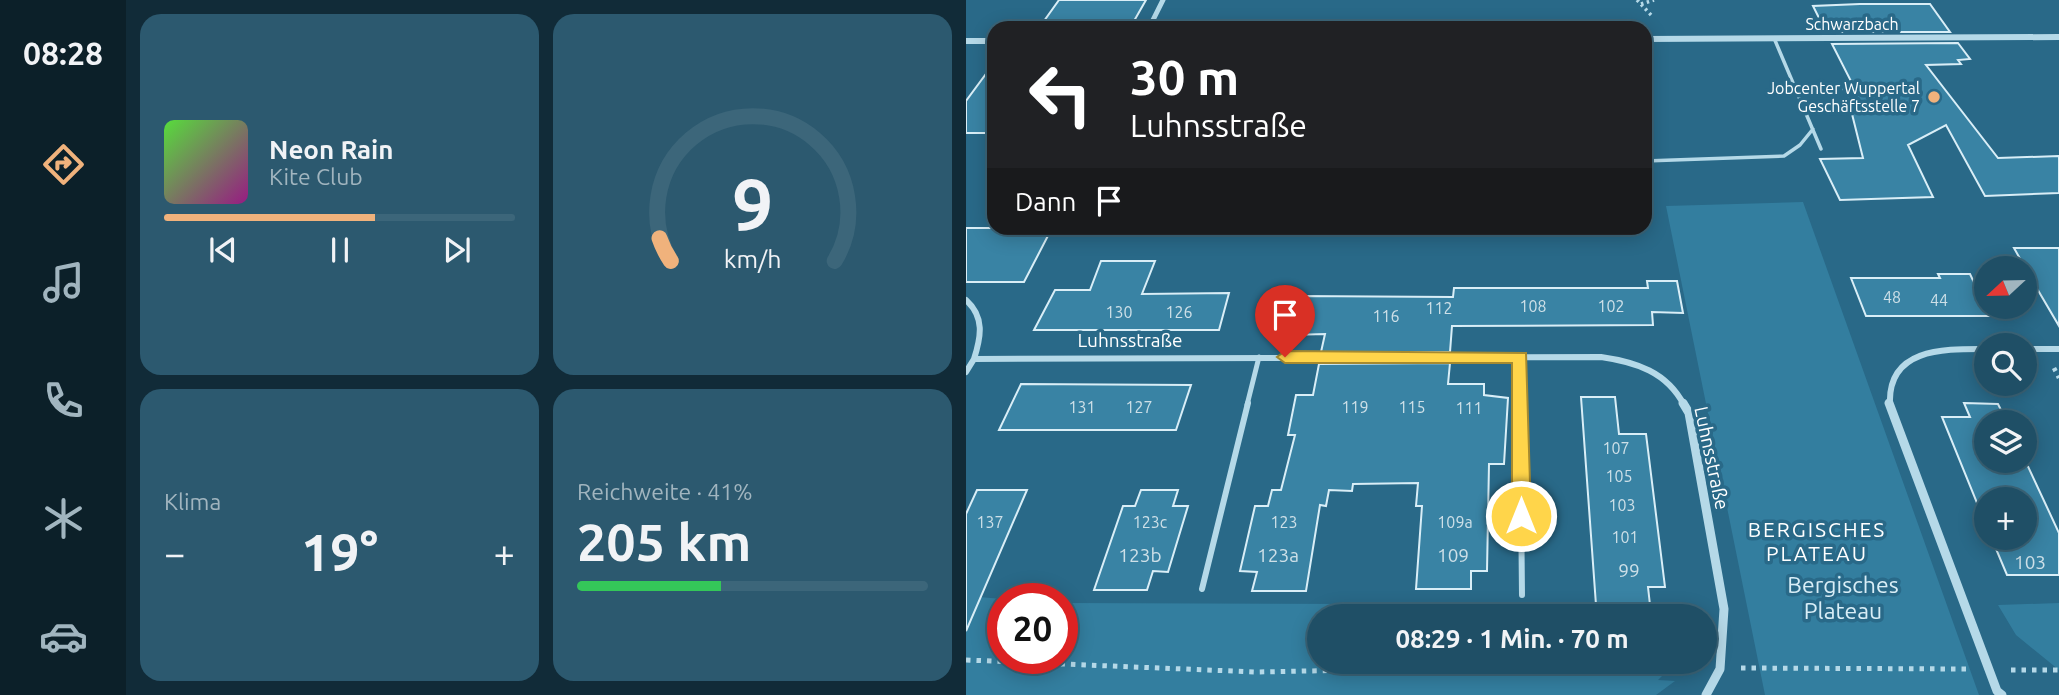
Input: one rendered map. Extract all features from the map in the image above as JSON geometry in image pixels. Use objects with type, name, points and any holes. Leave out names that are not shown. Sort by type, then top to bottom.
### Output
[{"type":"street","points":[[1152,21],[1163,0]]},
{"type":"street","name":"Schwarzbach","points":[[1652,39],[2059,37]]},
{"type":"street","points":[[966,41],[987,41]]},
{"type":"street","points":[[966,300],[977,310],[983,331],[974,359],[966,372]]},
{"type":"street","points":[[1974,349],[1936,350],[1908,359],[1893,377],[1889,402],[1997,691],[2002,695]]},
{"type":"street","points":[[2037,349],[2059,349]]},
{"type":"street","name":"Luhnsstraße","points":[[974,359],[1601,357],[1632,361],[1656,373],[1678,391],[1689,413],[1724,609],[1720,669],[1706,695]]},
{"type":"lane","points":[[1774,38],[1821,149]]},
{"type":"lane","points":[[1652,161],[1784,156],[1800,145],[1813,129]]},
{"type":"lane","points":[[1202,589],[1259,357]]},
{"type":"lane","points":[[1520,357],[1522,595]]},
{"type":"path","points":[[1637,0],[1654,18]]},
{"type":"path","points":[[1641,4],[1654,0]]},
{"type":"path","points":[[966,660],[1256,672],[1508,667],[2059,670]]},
{"type":"green space","name":"Bergisches Plateau","points":[[1803,202],[1979,695],[1765,695],[1666,206]]},
{"type":"green space","points":[[966,596],[987,598],[987,674],[1078,674],[1078,603],[1376,604],[1307,604],[1307,674],[1664,674],[1658,680],[1675,681],[1656,695],[966,695]]},
{"type":"green space","points":[[2059,603],[2059,670],[2016,635],[1998,605]]},
{"type":"building","points":[[1059,0],[1146,0],[1134,21],[1044,21]]},
{"type":"building","points":[[1930,4],[1950,32],[1826,32],[1813,6]]},
{"type":"building","points":[[1958,43],[1970,59],[1958,60],[1961,64],[1926,65],[1998,158],[2059,156],[2059,193],[1985,196],[1946,125],[1908,145],[1933,197],[1840,200],[1820,159],[1863,158],[1849,102],[1852,102],[1841,86],[1854,87],[1832,44]]},
{"type":"building","points":[[987,72],[987,133],[966,133],[966,101]]},
{"type":"building","points":[[966,228],[987,228],[987,235],[1048,235],[1024,282],[966,282]]},
{"type":"building","points":[[2014,248],[2059,248],[2059,326],[2037,289],[2037,256],[2018,256]]},
{"type":"building","points":[[1101,261],[1155,261],[1142,294],[1229,293],[1219,330],[1034,330],[1055,290],[1090,290]]},
{"type":"building","points":[[1938,274],[1970,274],[1974,282],[1974,316],[1866,316],[1851,278],[1940,278]]},
{"type":"building","points":[[1647,281],[1677,281],[1683,313],[1652,312],[1653,325],[1452,326],[1450,352],[1321,352],[1325,334],[1290,335],[1298,296],[1453,297],[1454,288],[1648,288]]},
{"type":"building","points":[[1450,363],[1448,384],[1484,384],[1484,395],[1508,398],[1504,464],[1489,464],[1487,571],[1471,571],[1471,589],[1416,589],[1422,506],[1416,506],[1418,483],[1353,484],[1352,491],[1329,490],[1326,506],[1320,505],[1306,591],[1252,591],[1257,572],[1240,571],[1255,506],[1268,506],[1272,490],[1281,490],[1295,435],[1288,435],[1296,395],[1313,395],[1319,364]]},
{"type":"building","points":[[1021,384],[1191,385],[1176,430],[999,430]]},
{"type":"building","points":[[1581,397],[1615,397],[1619,434],[1646,434],[1665,587],[1648,587],[1650,604],[1596,604]]},
{"type":"building","points":[[1964,403],[1998,404],[2001,410],[1974,410],[1974,473],[2031,473],[2059,533],[2059,575],[2007,575],[1996,550],[2037,550],[2037,487],[1974,487],[1974,496],[1942,417],[1970,417]]},
{"type":"building","points":[[977,490],[1027,490],[966,631],[966,514]]},
{"type":"building","points":[[1141,490],[1178,490],[1173,506],[1188,506],[1168,572],[1153,571],[1147,590],[1094,590],[1123,506],[1135,506]]},
{"type":"place","name":"Jobcenter Wuppertal Geschäftsstelle 7","points":[[1934,97]]},
{"type":"district","name":"BERGISCHES PLATEAU","points":[[1817,541]]},
{"type":"route","points":[[1285,357],[1520,357],[1521,516]]}]
